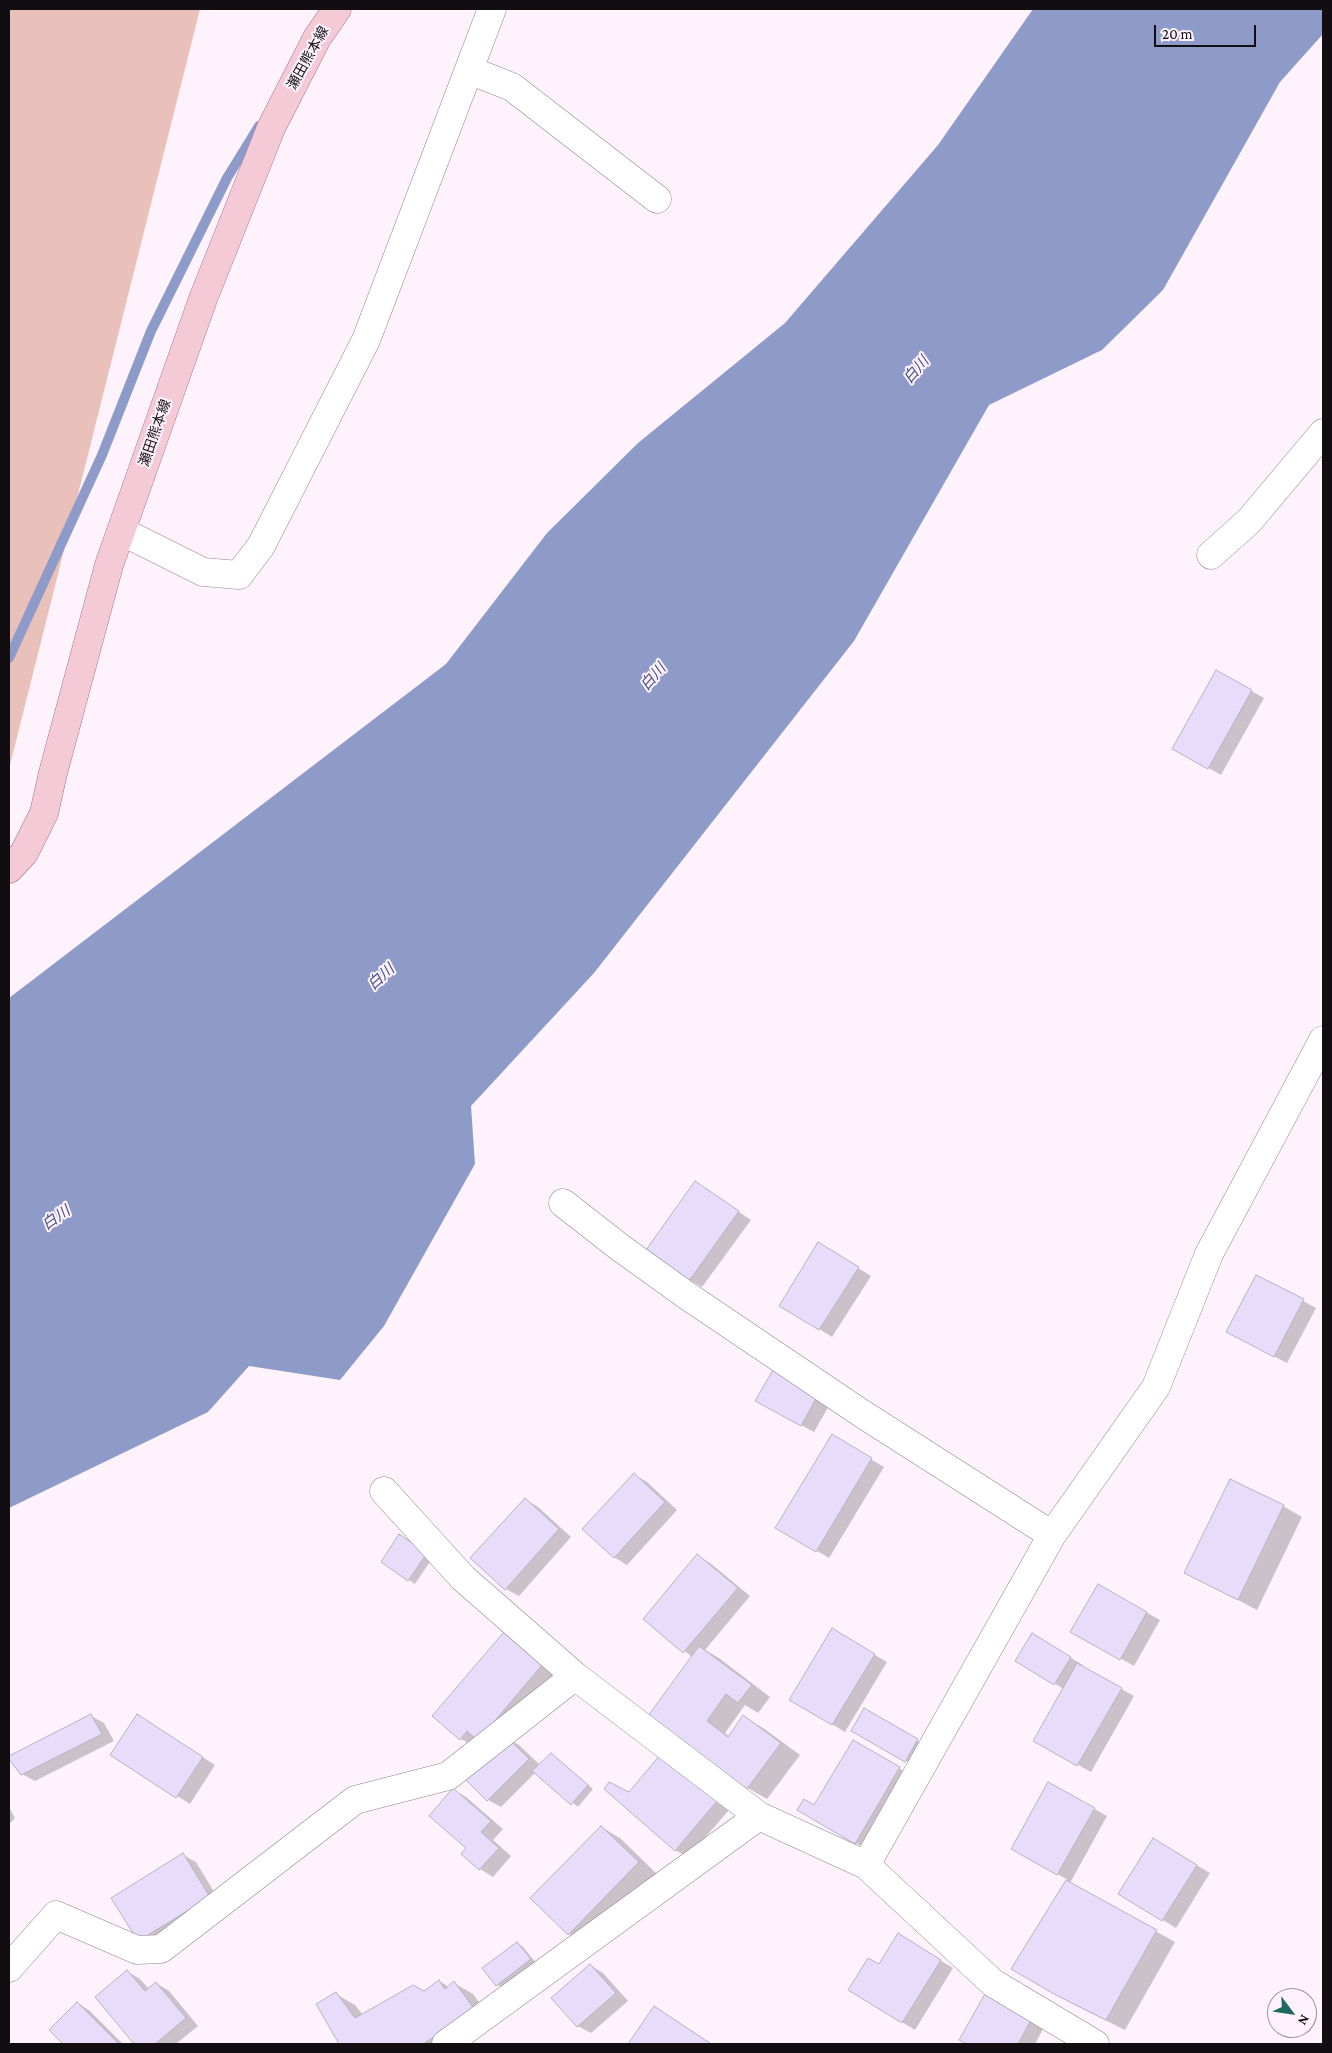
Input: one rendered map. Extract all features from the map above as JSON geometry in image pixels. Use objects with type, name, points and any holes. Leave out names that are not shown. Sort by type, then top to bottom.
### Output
[{"type":"main road","name":"瀬田熊本線","points":[[9,868],[24,853],[44,813],[107,575],[203,299],[270,128],[317,38],[337,9]]},
{"type":"street","points":[[121,531],[204,572],[239,575],[261,546],[366,340],[492,9]]},
{"type":"street","points":[[469,70],[512,87],[657,199]]},
{"type":"street","points":[[1210,555],[1249,521],[1323,433]]},
{"type":"street","points":[[866,1865],[1052,1534],[1156,1387],[1209,1254],[1323,1040]]},
{"type":"street","points":[[564,1202],[618,1246],[694,1300],[861,1413],[1052,1534]]},
{"type":"street","points":[[384,1491],[463,1578],[575,1676],[759,1816],[866,1865],[993,1983],[1095,2044]]},
{"type":"street","points":[[9,1968],[56,1916],[137,1950],[161,1949],[354,1800],[448,1776],[575,1676]]},
{"type":"street","points":[[446,2044],[759,1816]]},
{"type":"shaded area","points":[[9,9],[200,9],[9,769]]},
{"type":"water","name":"白川","points":[[1033,9],[1323,9],[1323,34],[1280,82],[1163,290],[1102,350],[989,405],[854,641],[594,973],[471,1106],[475,1164],[384,1326],[340,1380],[249,1366],[208,1412],[9,1508],[9,998],[446,664],[547,533],[638,443],[785,323],[938,145]]},
{"type":"building","points":[[1216,670],[1252,690],[1208,769],[1172,749]]},
{"type":"building","points":[[695,1181],[739,1211],[689,1281],[646,1250]]},
{"type":"building","points":[[818,1242],[859,1267],[819,1330],[779,1306]]},
{"type":"building","points":[[1256,1275],[1304,1299],[1274,1357],[1226,1332]]},
{"type":"building","points":[[773,1370],[818,1395],[801,1426],[755,1401]]},
{"type":"building","points":[[832,1434],[872,1458],[816,1552],[775,1528]]},
{"type":"building","points":[[634,1473],[665,1502],[614,1558],[582,1529]]},
{"type":"building","points":[[1230,1479],[1284,1505],[1238,1600],[1184,1573]]},
{"type":"building","points":[[525,1498],[559,1529],[505,1590],[470,1558]]},
{"type":"building","points":[[399,1534],[427,1553],[408,1581],[381,1562]]},
{"type":"building","points":[[697,1554],[738,1588],[683,1653],[643,1619]]},
{"type":"building","points":[[1098,1584],[1147,1612],[1120,1660],[1070,1632]]},
{"type":"building","points":[[832,1628],[875,1654],[832,1725],[789,1700]]},
{"type":"building","points":[[504,1632],[542,1665],[478,1741],[467,1731],[460,1740],[432,1716]]},
{"type":"building","points":[[1032,1633],[1071,1657],[1054,1685],[1015,1661]]},
{"type":"building","points":[[699,1646],[752,1685],[738,1703],[726,1694],[707,1721],[728,1737],[743,1715],[781,1743],[747,1789],[648,1716]]},
{"type":"building","points":[[1077,1663],[1122,1688],[1077,1766],[1033,1741]]},
{"type":"building","points":[[864,1708],[918,1739],[905,1762],[851,1731]]},
{"type":"building","points":[[91,1714],[102,1734],[21,1775],[9,1759],[9,1756]]},
{"type":"building","points":[[137,1714],[203,1757],[176,1798],[110,1755]]},
{"type":"building","points":[[506,1736],[529,1759],[487,1801],[464,1778]]},
{"type":"building","points":[[853,1740],[900,1767],[855,1844],[797,1810],[804,1799],[814,1805]]},
{"type":"building","points":[[551,1753],[588,1785],[571,1805],[532,1771]]},
{"type":"building","points":[[660,1755],[717,1801],[675,1851],[604,1789],[609,1782],[629,1792]]},
{"type":"building","points":[[1048,1782],[1095,1808],[1057,1875],[1011,1849]]},
{"type":"building","points":[[453,1788],[491,1821],[481,1832],[499,1848],[479,1870],[461,1854],[466,1848],[429,1816]]},
{"type":"building","points":[[601,1826],[639,1862],[568,1935],[530,1898]]},
{"type":"building","points":[[1153,1838],[1197,1865],[1162,1921],[1118,1894]]},
{"type":"building","points":[[183,1853],[210,1897],[138,1941],[111,1898]]},
{"type":"building","points":[[1066,1880],[1157,1930],[1106,2020],[1054,1994],[1011,1969]]},
{"type":"building","points":[[898,1933],[941,1960],[902,2023],[848,1990],[868,1958],[879,1964]]},
{"type":"building","points":[[517,1942],[531,1959],[496,1986],[482,1968]]},
{"type":"building","points":[[590,1964],[616,1993],[577,2027],[551,1998]]},
{"type":"building","points":[[127,1970],[145,1991],[156,1982],[186,2018],[155,2044],[134,2044],[95,1997]]},
{"type":"building","points":[[439,1980],[445,1989],[454,1981],[475,2010],[423,2044],[339,2044],[316,2004],[336,1992],[355,2018],[413,1985],[424,1991]]},
{"type":"building","points":[[986,1992],[1032,2018],[1018,2044],[967,2044],[959,2040]]},
{"type":"building","points":[[77,2002],[119,2044],[63,2044],[49,2030]]},
{"type":"building","points":[[654,2006],[711,2044],[628,2044]]},
{"type":"waterway","points":[[9,658],[102,455],[151,331],[227,178],[259,126]]}]
